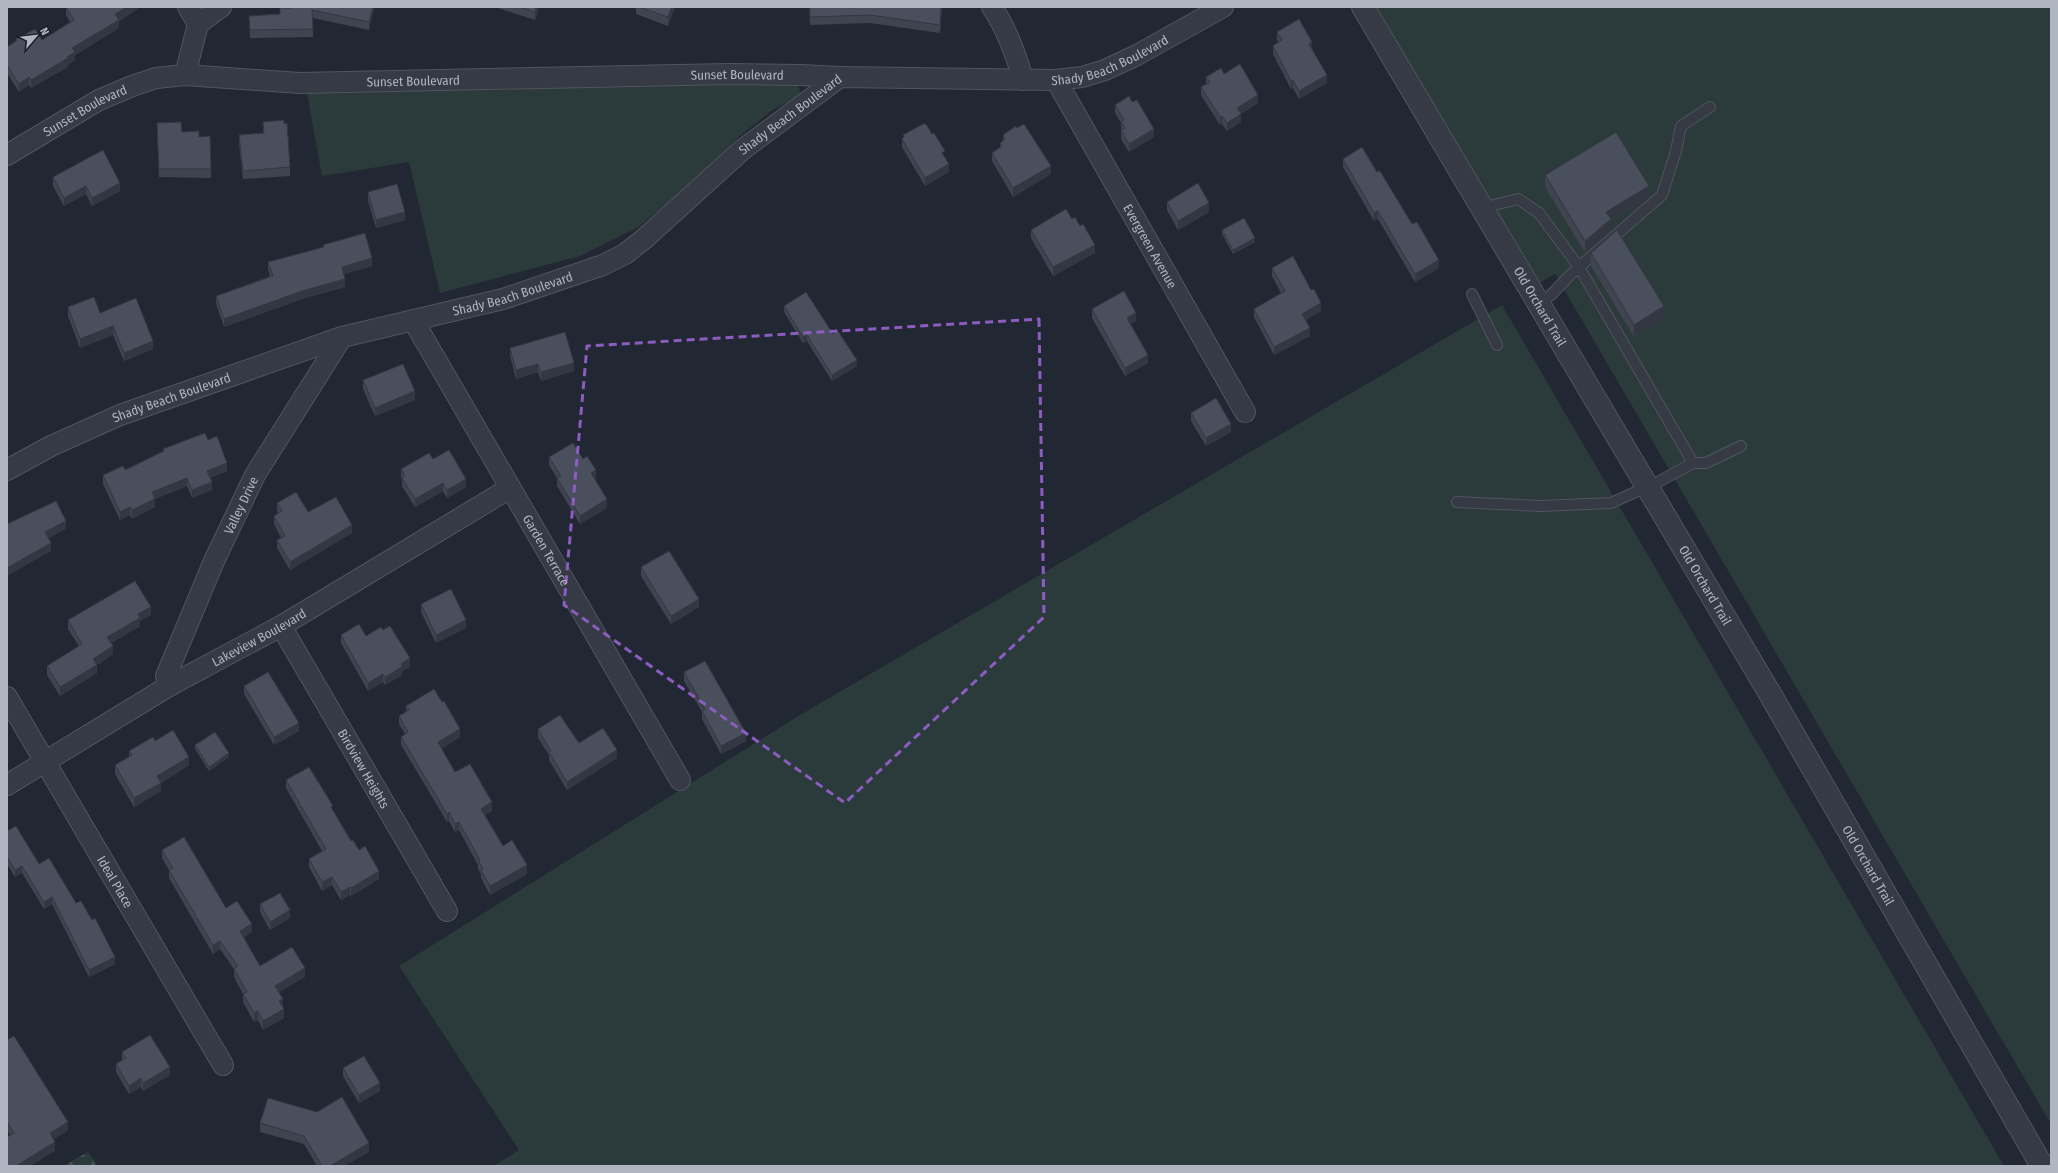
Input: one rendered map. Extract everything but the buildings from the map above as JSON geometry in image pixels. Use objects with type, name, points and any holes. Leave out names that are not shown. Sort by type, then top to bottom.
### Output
[{"type":"street","points":[[188,7],[198,24]]},
{"type":"street","points":[[185,75],[198,24],[221,7]]},
{"type":"street","points":[[992,7],[1003,25],[1016,55],[1023,80]]},
{"type":"street","name":"Shady Beach Boulevard","points":[[7,470],[51,446],[120,415],[342,337],[503,299],[603,265],[625,254],[676,211],[742,150],[840,77],[1056,80],[1082,77],[1105,70],[1137,55],[1223,7]]},
{"type":"street","name":"Old Orchard Trail","points":[[1363,7],[1540,303],[1766,687],[2042,1166]]},
{"type":"street","name":"Sunset Boulevard","points":[[7,155],[99,100],[156,78],[185,75],[300,84],[728,74],[840,77]]},
{"type":"street","name":"Evergreen Avenue","points":[[1056,80],[1245,412]]},
{"type":"street","name":"Garden Terrace","points":[[413,320],[680,780]]},
{"type":"street","name":"Valley Drive","points":[[169,686],[166,676],[214,561],[255,475],[342,337]]},
{"type":"street","name":"Lakeview Boulevard","points":[[7,785],[169,686],[281,626],[510,488]]},
{"type":"street","name":"Birdview Heights","points":[[281,626],[447,911]]},
{"type":"street","name":"Ideal Place","points":[[7,697],[223,1066]]},
{"type":"lane","points":[[1540,303],[1552,295],[1580,267],[1662,196],[1676,151],[1681,126],[1710,107]]},
{"type":"lane","points":[[1482,208],[1518,199],[1539,213],[1580,267],[1693,464]]},
{"type":"lane","points":[[1472,294],[1497,345]]},
{"type":"lane","points":[[1457,502],[1541,506],[1611,502],[1693,464],[1706,463],[1741,446]]},
{"type":"highlighted area","points":[[1039,319],[1044,617],[845,803],[564,605],[587,346]]},
{"type":"green space","points":[[1368,7],[2051,7],[2051,1124],[1555,274],[1529,289]]},
{"type":"green space","points":[[797,81],[801,95],[773,110],[742,134],[683,190],[637,228],[580,256],[440,293],[409,162],[322,176],[307,93],[408,87]]},
{"type":"green space","points":[[1502,305],[2004,1166],[494,1166],[519,1150],[399,966],[800,715]]},
{"type":"green space","points":[[88,1152],[98,1166],[63,1166]]}]
